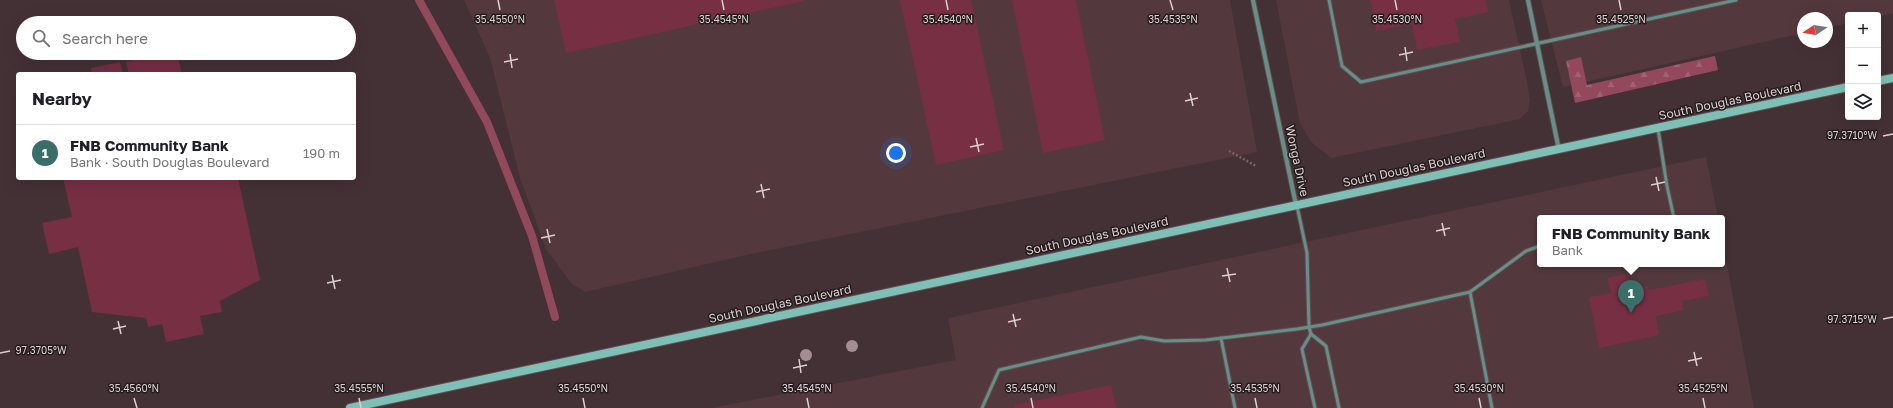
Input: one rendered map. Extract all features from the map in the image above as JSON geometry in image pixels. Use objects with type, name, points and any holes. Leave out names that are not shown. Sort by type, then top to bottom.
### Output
[{"type":"main road","points":[[1881,80],[1893,78]]},
{"type":"main road","name":"South Douglas Boulevard","points":[[350,408],[1658,129],[1845,88]]},
{"type":"street","name":"Wonga Drive","points":[[1253,0],[1296,205]]},
{"type":"street","points":[[1528,0],[1559,150]]},
{"type":"lane","points":[[1329,0],[1342,66],[1361,82],[1734,0]]},
{"type":"lane","points":[[1658,129],[1673,215]]},
{"type":"lane","name":"Wonga Drive","points":[[1296,205],[1307,252],[1308,327],[1310,334]]},
{"type":"lane","points":[[982,408],[1000,370],[1141,337],[1164,341],[1221,338],[1308,327],[1470,292],[1526,251],[1537,247]]},
{"type":"lane","points":[[1470,292],[1492,408]]},
{"type":"lane","points":[[1314,408],[1302,349],[1310,334],[1326,346],[1339,408]]},
{"type":"lane","points":[[1221,338],[1235,408]]},
{"type":"path","points":[[1229,151],[1256,166]]},
{"type":"shaded area","points":[[464,0],[1230,0],[1257,152],[746,255],[585,292],[572,284],[546,249],[520,178],[490,58]]},
{"type":"shaded area","points":[[1276,0],[1509,0],[1527,82],[1530,100],[1528,111],[1520,119],[1331,158],[1311,142],[1300,123]]},
{"type":"shaded area","points":[[1541,0],[1893,0],[1893,13],[1881,16],[1881,12],[1845,12],[1845,24],[1833,27],[1833,12],[1797,12],[1797,34],[1563,87]]},
{"type":"shaded area","points":[[1706,157],[1717,215],[1537,215],[1537,267],[1725,267],[1725,255],[1754,408],[712,408],[956,360],[948,318]]},
{"type":"green space","points":[[1715,56],[1718,70],[1575,103],[1566,61],[1581,57],[1587,85]]},
{"type":"building","points":[[554,0],[804,0],[804,1],[566,53]]},
{"type":"building","points":[[900,0],[971,0],[1004,150],[936,165]]},
{"type":"building","points":[[1012,0],[1076,0],[1105,140],[1043,153]]},
{"type":"building","points":[[1370,0],[1486,0],[1488,12],[1455,19],[1460,42],[1417,50],[1412,24],[1376,31]]},
{"type":"building","points":[[134,60],[179,60],[182,72],[128,72],[126,62]]},
{"type":"building","points":[[120,62],[122,72],[92,72],[91,68]]},
{"type":"building","points":[[63,180],[238,180],[260,280],[220,301],[222,312],[200,316],[204,334],[166,342],[162,324],[148,327],[146,318],[92,312],[78,247],[49,254],[42,223],[72,217]]},
{"type":"building","points":[[1626,274],[1629,289],[1648,286],[1649,290],[1705,279],[1709,296],[1682,301],[1684,310],[1656,316],[1659,335],[1599,348],[1589,297],[1611,293],[1607,278]]},
{"type":"building","points":[[1111,385],[1116,408],[1015,408],[1014,405]]},
{"type":"waterway","points":[[419,0],[487,122],[532,236],[555,317]]},
{"type":"place","name":"FNB Community Bank","points":[[1631,313]]}]
